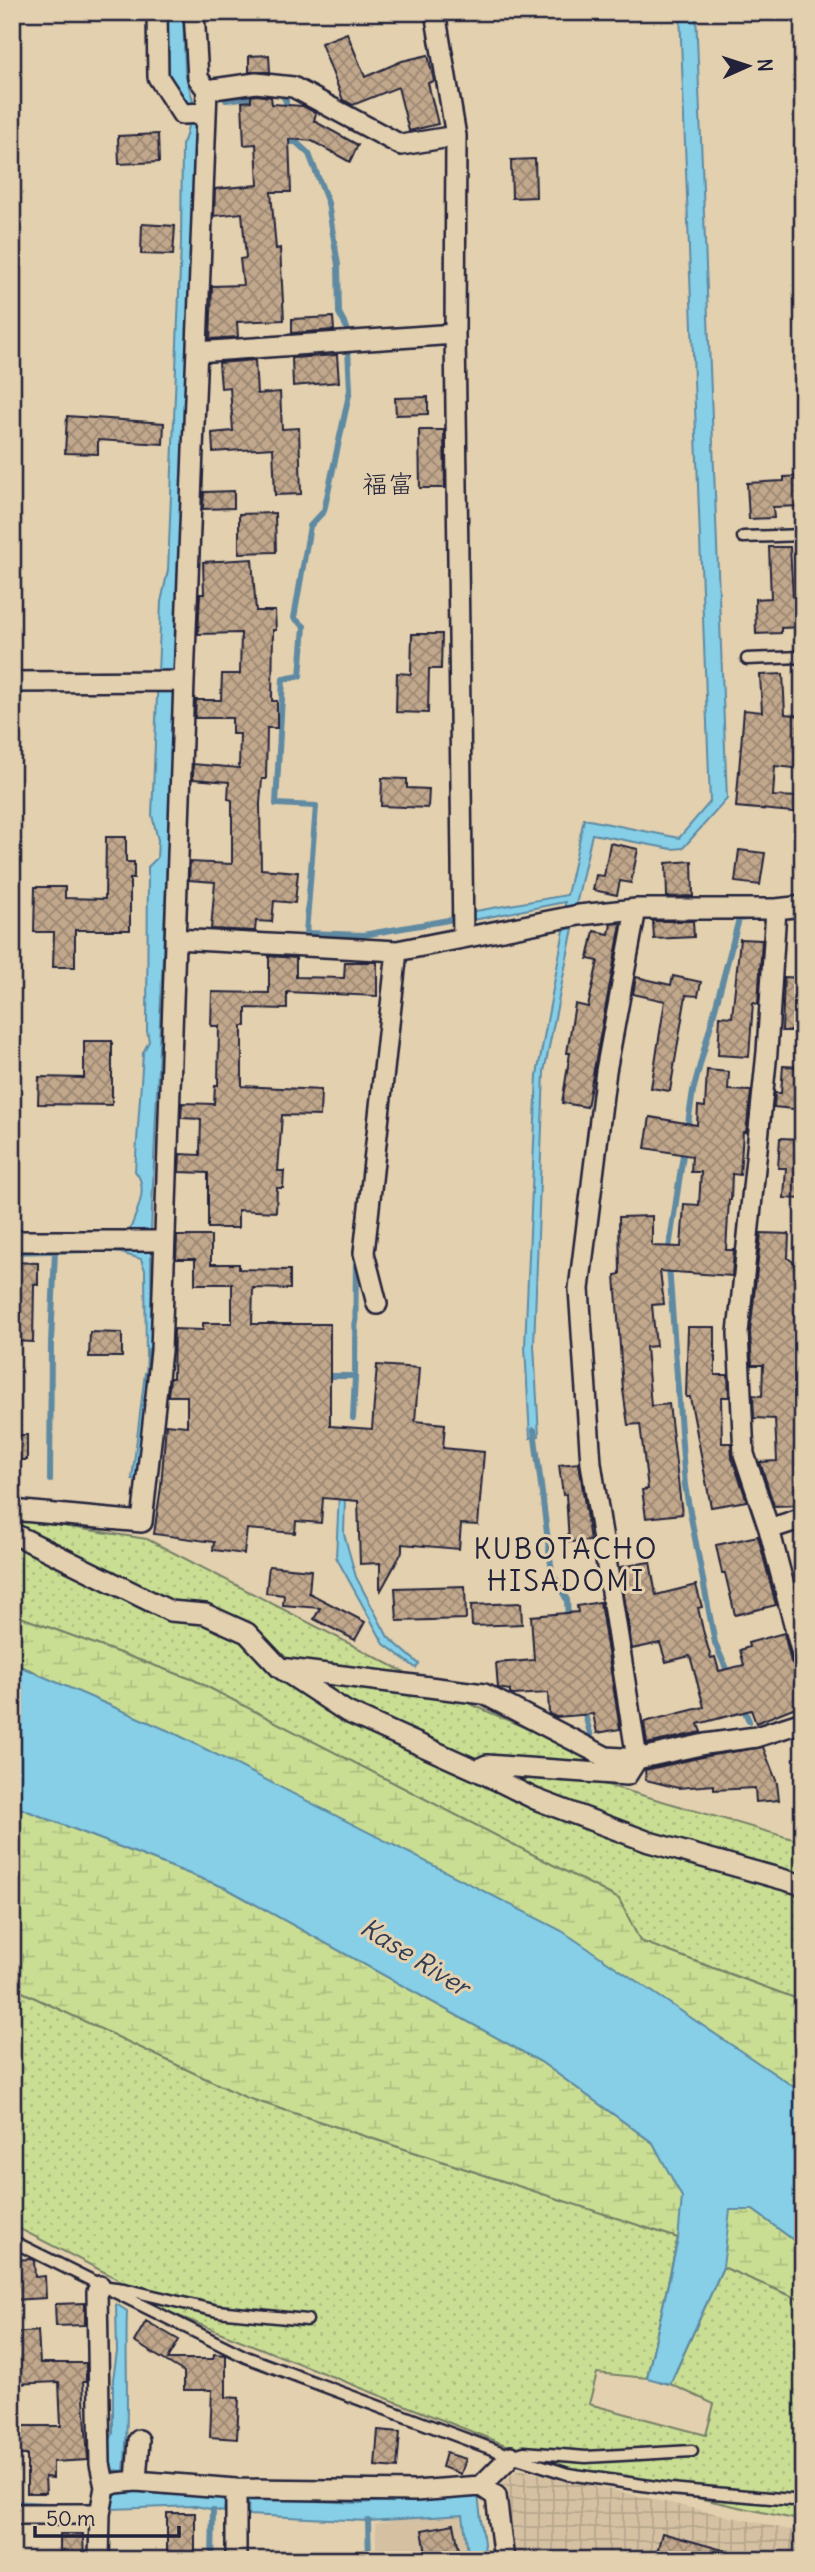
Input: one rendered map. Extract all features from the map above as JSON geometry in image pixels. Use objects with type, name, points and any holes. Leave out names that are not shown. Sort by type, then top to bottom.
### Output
[{"type":"street","points":[[157,12],[158,77],[182,114],[206,113]]},
{"type":"street","points":[[12,1510],[142,1522],[162,1351],[152,1241],[175,939],[207,90],[198,78],[194,12]]},
{"type":"street","points":[[435,12],[456,136],[454,334],[463,925]]},
{"type":"street","points":[[207,90],[256,83],[293,87],[401,145],[456,136]]},
{"type":"street","points":[[197,352],[454,334]]},
{"type":"street","points":[[12,682],[184,681]]},
{"type":"street","points":[[175,939],[397,951],[463,925],[636,909],[776,918],[803,906]]},
{"type":"street","points":[[476,1770],[487,1765],[627,1775],[637,1759],[591,1463],[579,1289],[606,1071],[636,909]]},
{"type":"street","points":[[776,918],[767,1052],[738,1333],[744,1454],[769,1529],[803,1658]]},
{"type":"street","points":[[377,1304],[364,1253],[397,951]]},
{"type":"street","points":[[12,1241],[152,1241]]},
{"type":"street","points":[[769,1529],[803,1518]]},
{"type":"street","points":[[12,1533],[170,1611],[205,1614],[247,1633],[280,1668],[347,1712],[476,1770],[535,1800],[649,1842],[803,1885]]},
{"type":"street","points":[[280,1668],[484,1694],[606,1757],[637,1759],[705,1744],[756,1737],[803,1722]]},
{"type":"street","points":[[99,2560],[103,2499],[97,2292],[100,2286]]},
{"type":"street","points":[[136,2482],[139,2440]]},
{"type":"street","points":[[481,2486],[511,2456]]},
{"type":"street","points":[[12,2514],[103,2499],[116,2483],[415,2491],[481,2486],[496,2496],[504,2560]]},
{"type":"street","points":[[236,2488],[236,2560]]},
{"type":"lane","points":[[743,537],[803,535]]},
{"type":"lane","points":[[747,659],[803,657]]},
{"type":"lane","points":[[12,2241],[246,2357],[511,2456],[568,2474],[670,2488],[803,2501]]},
{"type":"lane","points":[[100,2286],[217,2311],[307,2320]]},
{"type":"lane","points":[[511,2456],[524,2452],[586,2457],[692,2451]]},
{"type":"shaded area","points":[[518,2469],[803,2533],[803,2560],[784,2560],[752,2550],[748,2560],[514,2560],[502,2484]]},
{"type":"shaded area","points":[[469,2508],[478,2560],[377,2560],[375,2524]]},
{"type":"green space","points":[[12,1492],[50,1524],[147,1539],[445,1693],[595,1758],[600,1783],[803,1842],[803,2001],[640,1941],[619,1899],[194,1680],[12,1614]]},
{"type":"green space","points":[[12,1614],[194,1680],[619,1899],[640,1941],[803,2001],[803,2130],[33,1671],[12,1663]]},
{"type":"green space","points":[[12,1805],[226,1888],[541,2062],[653,2143],[695,2194],[647,2378],[678,2238],[245,2097],[12,1987]]},
{"type":"green space","points":[[12,1987],[245,2097],[678,2238],[647,2378],[597,2373],[589,2404],[706,2435],[714,2404],[670,2384],[723,2267],[803,2301],[803,2521],[569,2470],[133,2298],[118,2279],[12,2225]]},
{"type":"green space","points":[[709,2201],[753,2210],[803,2247],[803,2301],[723,2267],[670,2384],[661,2382],[700,2278]]},
{"type":"water","points":[[167,12],[183,12],[185,72],[199,122],[151,1231],[139,1234],[129,1232],[142,1193],[135,1171],[143,1053],[149,1041],[148,867],[157,858],[158,840],[152,815],[161,602],[168,570],[181,243],[182,145],[188,122],[187,113],[174,88],[168,68]]},
{"type":"water","points":[[680,12],[696,12],[727,799],[683,848],[672,849],[592,834],[576,905],[565,907],[565,902],[473,920],[470,912],[567,895],[584,819],[679,838],[710,802]]},
{"type":"water","points":[[573,928],[544,1072],[534,1345],[539,1436],[530,1438],[525,1346],[537,1075],[564,930]]},
{"type":"water","points":[[140,1248],[151,1251],[152,1356],[146,1356],[145,1270],[141,1259],[121,1253],[86,1250]]},
{"type":"water","points":[[145,1373],[151,1375],[143,1481],[132,1479]]},
{"type":"water","points":[[339,1494],[345,1496],[344,1534],[356,1577],[388,1637],[419,1664],[416,1668],[384,1644],[336,1557]]},
{"type":"water","name":"Kase River","points":[[12,1663],[176,1734],[562,1931],[803,2093],[803,2247],[753,2210],[730,2210],[723,2267],[670,2384],[647,2378],[678,2239],[682,2197],[653,2143],[541,2062],[226,1888],[12,1805]]},
{"type":"water","points":[[116,2304],[127,2311],[127,2431],[124,2471],[113,2470],[109,2464],[107,2447],[113,2433],[113,2379],[117,2352]]},
{"type":"water","points":[[124,2489],[225,2497],[224,2512],[196,2506],[111,2509],[112,2498]]},
{"type":"water","points":[[478,2495],[486,2560],[469,2560],[463,2515],[368,2521],[248,2515],[249,2498],[358,2503]]},
{"type":"building","points":[[347,33],[365,77],[402,61],[428,55],[434,81],[428,83],[438,124],[409,131],[398,87],[353,105],[343,100],[321,43]]},
{"type":"building","points":[[269,55],[270,72],[249,72],[249,56]]},
{"type":"building","points":[[251,96],[271,97],[272,104],[303,106],[316,113],[314,121],[358,145],[350,162],[312,141],[289,139],[291,192],[271,192],[276,249],[280,248],[284,320],[237,322],[238,337],[210,339],[212,286],[243,285],[240,259],[246,258],[242,213],[214,216],[215,189],[258,185],[256,144],[244,145],[242,102],[251,101]]},
{"type":"building","points":[[158,134],[159,162],[119,164],[118,136]]},
{"type":"building","points":[[535,159],[536,197],[512,198],[511,160]]},
{"type":"building","points":[[142,224],[175,226],[173,255],[141,254]]},
{"type":"building","points":[[333,317],[334,330],[292,333],[292,319]]},
{"type":"building","points":[[337,355],[339,382],[293,386],[292,358]]},
{"type":"building","points":[[255,360],[257,394],[280,392],[282,429],[299,428],[301,494],[275,495],[273,448],[213,452],[212,433],[233,431],[230,387],[221,388],[219,363]]},
{"type":"building","points":[[428,397],[428,414],[396,415],[395,398]]},
{"type":"building","points":[[67,416],[164,423],[163,444],[98,440],[98,454],[65,453]]},
{"type":"building","points":[[419,430],[444,430],[445,488],[420,488]]},
{"type":"building","points":[[803,476],[803,506],[773,507],[774,518],[749,519],[747,483],[784,481],[784,477]]},
{"type":"building","points":[[234,491],[234,508],[203,509],[204,492]]},
{"type":"building","points":[[275,513],[276,552],[239,553],[239,514]]},
{"type":"building","points":[[769,547],[790,547],[793,596],[803,595],[803,627],[781,628],[781,633],[756,634],[755,599],[771,598]]},
{"type":"building","points":[[252,559],[256,611],[275,611],[276,630],[273,630],[272,701],[277,701],[277,728],[267,728],[266,779],[262,779],[260,803],[261,869],[298,872],[295,903],[274,901],[272,922],[256,921],[255,931],[211,929],[215,882],[189,880],[190,862],[232,864],[232,800],[228,799],[229,782],[193,779],[193,764],[239,768],[240,734],[232,734],[232,718],[195,718],[196,700],[221,700],[222,674],[240,674],[241,633],[198,634],[200,594],[204,594],[203,562]]},
{"type":"building","points":[[412,634],[442,634],[441,669],[429,669],[428,713],[396,712],[397,673],[411,674]]},
{"type":"building","points":[[783,674],[785,714],[803,716],[803,769],[775,766],[773,796],[803,797],[803,813],[736,807],[744,710],[762,712],[760,675]]},
{"type":"building","points":[[382,778],[407,779],[407,788],[429,789],[428,808],[381,806]]},
{"type":"building","points":[[106,837],[126,837],[126,862],[134,862],[134,879],[130,879],[130,930],[75,930],[75,967],[53,967],[54,932],[34,932],[35,887],[65,887],[65,898],[105,899]]},
{"type":"building","points":[[610,843],[638,849],[631,883],[620,881],[617,895],[593,890],[596,875],[604,876]]},
{"type":"building","points":[[739,850],[765,853],[760,885],[735,882]]},
{"type":"building","points":[[692,861],[693,896],[667,897],[666,863]]},
{"type":"building","points":[[653,921],[693,921],[694,937],[654,939]]},
{"type":"building","points":[[611,924],[621,924],[587,1107],[562,1103],[575,1004],[588,1007],[598,961],[588,959],[594,931],[609,934]]},
{"type":"building","points":[[740,939],[762,940],[758,1004],[753,1003],[749,1057],[718,1055],[720,1016],[732,1017]]},
{"type":"building","points":[[269,956],[296,958],[296,977],[344,978],[345,962],[377,962],[377,996],[287,992],[287,1009],[246,1008],[246,1026],[242,1026],[242,1086],[321,1090],[320,1116],[282,1115],[278,1171],[284,1171],[283,1188],[277,1188],[276,1212],[238,1210],[238,1228],[208,1228],[208,1173],[179,1172],[180,1154],[200,1155],[201,1119],[181,1118],[182,1103],[214,1104],[215,1085],[218,1085],[219,1026],[211,1026],[212,992],[269,993]]},
{"type":"building","points":[[673,976],[701,982],[698,996],[686,995],[670,1091],[651,1088],[665,1001],[633,994],[636,977],[671,985]]},
{"type":"building","points":[[784,977],[803,978],[803,1031],[782,1031]]},
{"type":"building","points":[[84,1041],[112,1041],[112,1105],[38,1104],[39,1077],[84,1078]]},
{"type":"building","points":[[783,1066],[803,1067],[803,1110],[774,1107],[775,1093],[781,1093]]},
{"type":"building","points":[[707,1070],[729,1072],[728,1090],[751,1091],[746,1132],[743,1132],[740,1175],[732,1174],[729,1200],[726,1250],[734,1250],[732,1276],[660,1271],[664,1304],[652,1305],[656,1346],[646,1347],[651,1406],[669,1404],[682,1514],[646,1518],[642,1490],[648,1489],[640,1424],[628,1425],[623,1390],[615,1275],[620,1274],[619,1217],[652,1216],[652,1246],[681,1247],[684,1204],[699,1205],[701,1172],[691,1172],[692,1156],[645,1148],[650,1117],[697,1125],[698,1106],[705,1107]]},
{"type":"building","points":[[780,1138],[803,1139],[803,1199],[784,1198],[786,1168],[778,1168]]},
{"type":"building","points":[[761,1233],[789,1234],[788,1258],[798,1266],[803,1266],[803,1505],[774,1506],[760,1462],[777,1461],[775,1419],[754,1418],[753,1395],[762,1396],[763,1365],[752,1365],[750,1333]]},
{"type":"building","points":[[177,1236],[211,1236],[211,1264],[239,1264],[239,1269],[290,1270],[290,1289],[253,1288],[252,1324],[330,1324],[330,1426],[372,1429],[377,1365],[419,1368],[415,1421],[445,1424],[443,1448],[484,1452],[478,1525],[461,1524],[459,1549],[402,1544],[402,1552],[380,1592],[380,1563],[360,1564],[358,1501],[323,1498],[321,1523],[296,1521],[295,1533],[247,1529],[244,1554],[213,1550],[214,1542],[154,1534],[166,1424],[187,1426],[187,1396],[168,1396],[170,1378],[173,1378],[174,1329],[203,1330],[203,1323],[232,1323],[232,1284],[195,1284],[195,1259],[176,1259]]},
{"type":"building","points":[[12,1262],[38,1263],[38,1285],[34,1284],[33,1342],[12,1341]]},
{"type":"building","points":[[688,1327],[715,1327],[715,1375],[728,1375],[729,1397],[721,1397],[722,1443],[731,1443],[732,1458],[747,1501],[711,1507],[690,1397],[686,1397]]},
{"type":"building","points":[[90,1332],[122,1333],[122,1357],[89,1357]]},
{"type":"building","points":[[12,1435],[27,1435],[27,1460],[12,1460]]},
{"type":"building","points":[[579,1463],[590,1541],[569,1542],[566,1494],[563,1495],[559,1465]]},
{"type":"building","points":[[758,1536],[776,1605],[735,1615],[716,1545]]},
{"type":"building","points":[[650,1562],[656,1595],[696,1585],[702,1607],[698,1608],[703,1630],[711,1658],[715,1657],[719,1671],[744,1665],[740,1650],[749,1647],[748,1643],[784,1633],[791,1662],[798,1670],[803,1670],[803,1704],[756,1723],[751,1710],[698,1724],[701,1732],[647,1744],[644,1722],[704,1707],[690,1656],[666,1662],[660,1643],[632,1649],[620,1567]]},
{"type":"building","points":[[269,1566],[311,1570],[309,1593],[365,1622],[355,1640],[314,1619],[320,1608],[283,1605],[284,1595],[266,1593]]},
{"type":"building","points":[[465,1586],[466,1619],[397,1621],[395,1588]]},
{"type":"building","points":[[600,1602],[620,1729],[597,1733],[593,1714],[556,1717],[549,1714],[548,1693],[513,1695],[510,1690],[498,1688],[496,1663],[534,1660],[531,1616],[578,1612],[577,1606]]},
{"type":"building","points":[[521,1603],[522,1624],[472,1626],[471,1605]]},
{"type":"building","points":[[763,1747],[777,1783],[779,1800],[756,1802],[755,1788],[714,1790],[714,1785],[678,1788],[646,1780],[645,1770]]},
{"type":"building","points":[[32,2259],[35,2277],[45,2276],[46,2298],[12,2300],[12,2260]]},
{"type":"building","points":[[85,2303],[85,2325],[56,2326],[55,2304]]},
{"type":"building","points":[[146,2321],[179,2340],[168,2359],[213,2359],[214,2354],[226,2355],[226,2397],[239,2398],[237,2439],[210,2437],[212,2390],[184,2390],[184,2372],[134,2342]]},
{"type":"building","points":[[38,2331],[40,2363],[86,2363],[86,2382],[83,2382],[88,2460],[53,2462],[53,2478],[45,2477],[46,2493],[27,2493],[27,2455],[12,2455],[12,2426],[61,2426],[59,2382],[12,2384],[12,2333]]},
{"type":"building","points":[[378,2430],[400,2432],[397,2468],[375,2466]]},
{"type":"building","points":[[446,2453],[466,2459],[461,2474],[442,2467]]},
{"type":"building","points":[[167,2513],[195,2513],[195,2560],[167,2560]]},
{"type":"building","points":[[454,2524],[461,2560],[427,2560],[422,2530]]},
{"type":"building","points":[[662,2533],[741,2555],[741,2560],[655,2560]]},
{"type":"building","points":[[60,2534],[83,2534],[84,2560],[60,2560]]},
{"type":"waterway","points":[[226,100],[281,93],[286,101],[286,111]]},
{"type":"waterway","points":[[284,139],[284,142],[296,142],[309,154],[328,203],[338,265],[339,313],[347,328],[350,390],[324,511],[310,526],[294,618],[304,626],[300,676],[283,679],[276,804],[316,806],[306,933],[363,935],[460,918]]},
{"type":"waterway","points":[[687,1130],[693,1091],[739,919],[748,918]]},
{"type":"waterway","points":[[668,1255],[684,1148]]},
{"type":"waterway","points":[[322,1376],[355,1376],[356,1249]]},
{"type":"waterway","points":[[12,1252],[88,1250]]},
{"type":"waterway","points":[[50,1480],[55,1251]]},
{"type":"waterway","points":[[669,1266],[685,1486],[715,1643],[729,1675]]},
{"type":"waterway","points":[[148,1378],[149,1351]]},
{"type":"waterway","points":[[353,1418],[355,1376]]},
{"type":"waterway","points":[[534,1430],[552,1573],[567,1600],[568,1621]]},
{"type":"waterway","points":[[742,1705],[749,1721]]},
{"type":"waterway","points":[[583,1707],[591,1737]]},
{"type":"waterway","points":[[12,2503],[47,2505]]},
{"type":"waterway","points":[[212,2560],[213,2510]]},
{"type":"waterway","points":[[368,2521],[369,2560]]},
{"type":"district","name":"福富","points":[[388,484]]},
{"type":"district","name":"KUBOTACHO HISADOMI","points":[[566,1565]]}]
